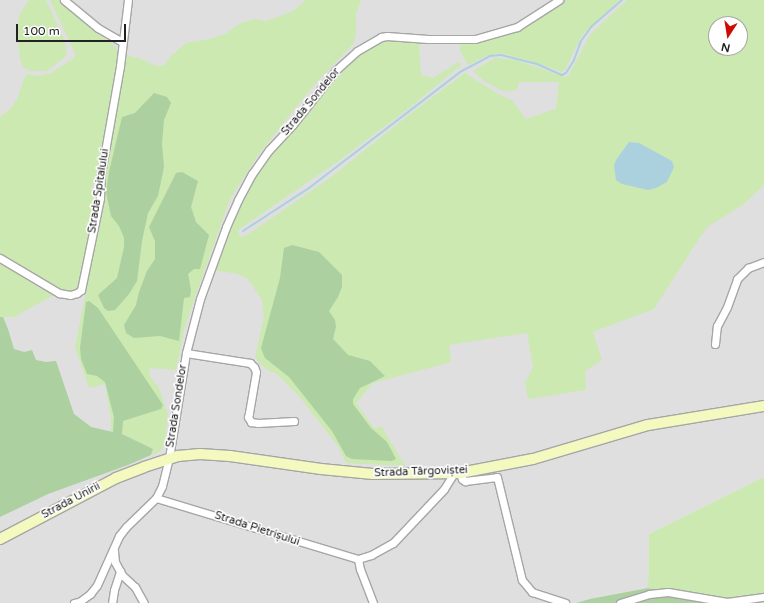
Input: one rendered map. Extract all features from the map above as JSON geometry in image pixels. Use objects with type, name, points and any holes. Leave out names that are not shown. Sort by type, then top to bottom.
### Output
[{"type":"main road","name":"Strada Târgoviștei","points":[[144,467],[169,458],[184,455],[209,454],[359,473],[394,475],[457,473],[534,459],[648,425],[764,406]]},
{"type":"main road","name":"Strada Unirii","points":[[0,539],[101,486],[144,467]]},
{"type":"street","points":[[64,0],[98,28],[122,42]]},
{"type":"street","name":"Strada Spitalului","points":[[0,258],[59,293],[70,295],[81,290],[100,198],[101,174],[128,0]]},
{"type":"street","name":"Strada Sondelor","points":[[169,458],[192,325],[210,268],[238,200],[252,174],[269,150],[293,124],[336,70],[357,51],[381,37],[387,36],[428,40],[475,39],[517,27],[559,0]]},
{"type":"street","points":[[715,344],[717,326],[727,307],[737,279],[748,268],[764,262]]},
{"type":"street","name":"Strada Sondelor","points":[[186,353],[250,363],[256,372],[249,412],[251,422],[294,421]]},
{"type":"street","points":[[144,603],[135,587],[120,571],[115,562],[115,544],[126,527],[156,498],[166,475],[169,458]]},
{"type":"street","points":[[494,467],[522,580],[532,592],[565,603]]},
{"type":"street","points":[[373,603],[358,560],[393,543],[444,489],[457,473],[465,481],[497,477]]},
{"type":"street","name":"Strada Pietrișului","points":[[156,498],[358,560]]},
{"type":"street","points":[[74,603],[79,602],[90,594],[97,585],[114,551]]},
{"type":"street","points":[[112,603],[114,590],[120,571]]},
{"type":"street","points":[[620,603],[649,594],[668,592],[727,602],[737,602],[764,597]]},
{"type":"shaded area","points":[[0,0],[764,0],[764,477],[649,534],[648,588],[576,603],[0,603]]},
{"type":"green space","points":[[29,0],[46,0],[64,39],[67,53],[64,58],[47,71],[30,71],[24,68],[20,60],[17,32],[19,15]]},
{"type":"green space","points":[[50,0],[61,0],[85,24],[115,46],[118,53],[106,129],[95,180],[91,188],[96,201],[79,285],[75,290],[69,292],[63,291],[0,254],[0,117],[9,110],[17,100],[24,78],[28,74],[38,76],[51,73],[74,58],[75,53]]},
{"type":"green space","points":[[306,0],[361,0],[356,14],[356,34],[354,43],[314,85],[258,155],[230,199],[185,326],[176,370],[150,368],[149,375],[159,388],[168,415],[165,441],[161,451],[151,455],[153,449],[122,434],[111,431],[111,418],[105,384],[89,388],[75,347],[99,226],[104,174],[121,69],[125,59],[128,56],[139,58],[156,66],[165,65],[170,57],[186,43],[209,39],[225,34],[241,23],[255,19],[266,21],[275,18],[293,11]]},
{"type":"green space","points":[[562,0],[619,0],[582,35],[565,70],[562,72],[501,53],[484,57],[468,65],[460,50],[461,41],[477,40],[516,31],[530,24]]},
{"type":"green space","points":[[627,0],[764,0],[764,185],[744,204],[709,226],[700,237],[654,309],[593,332],[602,360],[585,371],[586,390],[528,399],[525,383],[533,367],[527,333],[449,345],[451,362],[373,383],[356,403],[374,428],[382,427],[405,466],[346,463],[338,446],[298,395],[277,374],[269,371],[259,363],[255,357],[264,317],[262,300],[254,288],[247,278],[238,274],[214,270],[223,241],[235,213],[265,160],[355,58],[365,50],[388,39],[419,41],[421,75],[433,78],[458,62],[462,64],[408,109],[337,162],[238,230],[240,237],[245,236],[330,178],[414,111],[465,73],[498,94],[512,100],[526,119],[556,109],[559,82],[519,82],[517,90],[502,91],[484,81],[473,71],[495,58],[516,60],[565,77],[569,75],[590,35]]},
{"type":"green space","points":[[154,93],[167,97],[171,103],[164,120],[162,144],[164,167],[158,196],[148,213],[142,241],[137,281],[129,294],[115,310],[108,311],[104,308],[98,295],[117,278],[124,247],[124,238],[119,226],[111,216],[106,192],[109,172],[122,117],[135,113]]},
{"type":"green space","points":[[182,172],[198,181],[191,207],[196,222],[209,235],[200,269],[194,269],[188,274],[191,290],[190,297],[184,298],[179,341],[160,336],[134,338],[126,333],[124,325],[136,305],[147,271],[155,259],[155,241],[149,227],[176,173]]},
{"type":"green space","points":[[292,245],[319,252],[342,275],[342,287],[338,297],[329,311],[335,320],[336,327],[333,339],[348,355],[370,361],[385,376],[360,388],[353,399],[353,404],[371,428],[387,442],[396,459],[392,461],[352,459],[346,456],[332,431],[289,377],[265,358],[261,348],[280,278],[284,248]]},
{"type":"green space","points":[[0,261],[15,269],[34,285],[54,295],[14,317],[0,317]]},
{"type":"green space","points":[[89,301],[98,308],[163,405],[161,409],[123,421],[122,434],[153,449],[151,455],[128,465],[48,494],[0,517],[0,317],[3,317],[14,349],[24,352],[32,350],[36,360],[46,362],[56,361],[74,414],[91,427],[113,432],[114,417],[105,382],[97,376],[87,374],[81,359],[80,348],[86,302]]},
{"type":"green space","points":[[764,477],[764,603],[709,603],[648,588],[649,534]]},
{"type":"green space","points":[[648,588],[709,603],[576,603],[590,599]]},
{"type":"water","points":[[629,142],[639,143],[672,161],[674,167],[667,182],[656,188],[648,190],[622,184],[616,180],[614,166],[616,160]]},
{"type":"waterway","points":[[243,231],[309,188],[460,72],[490,56],[501,55],[537,64],[562,75],[566,73],[574,60],[581,41],[591,27],[622,0]]}]
